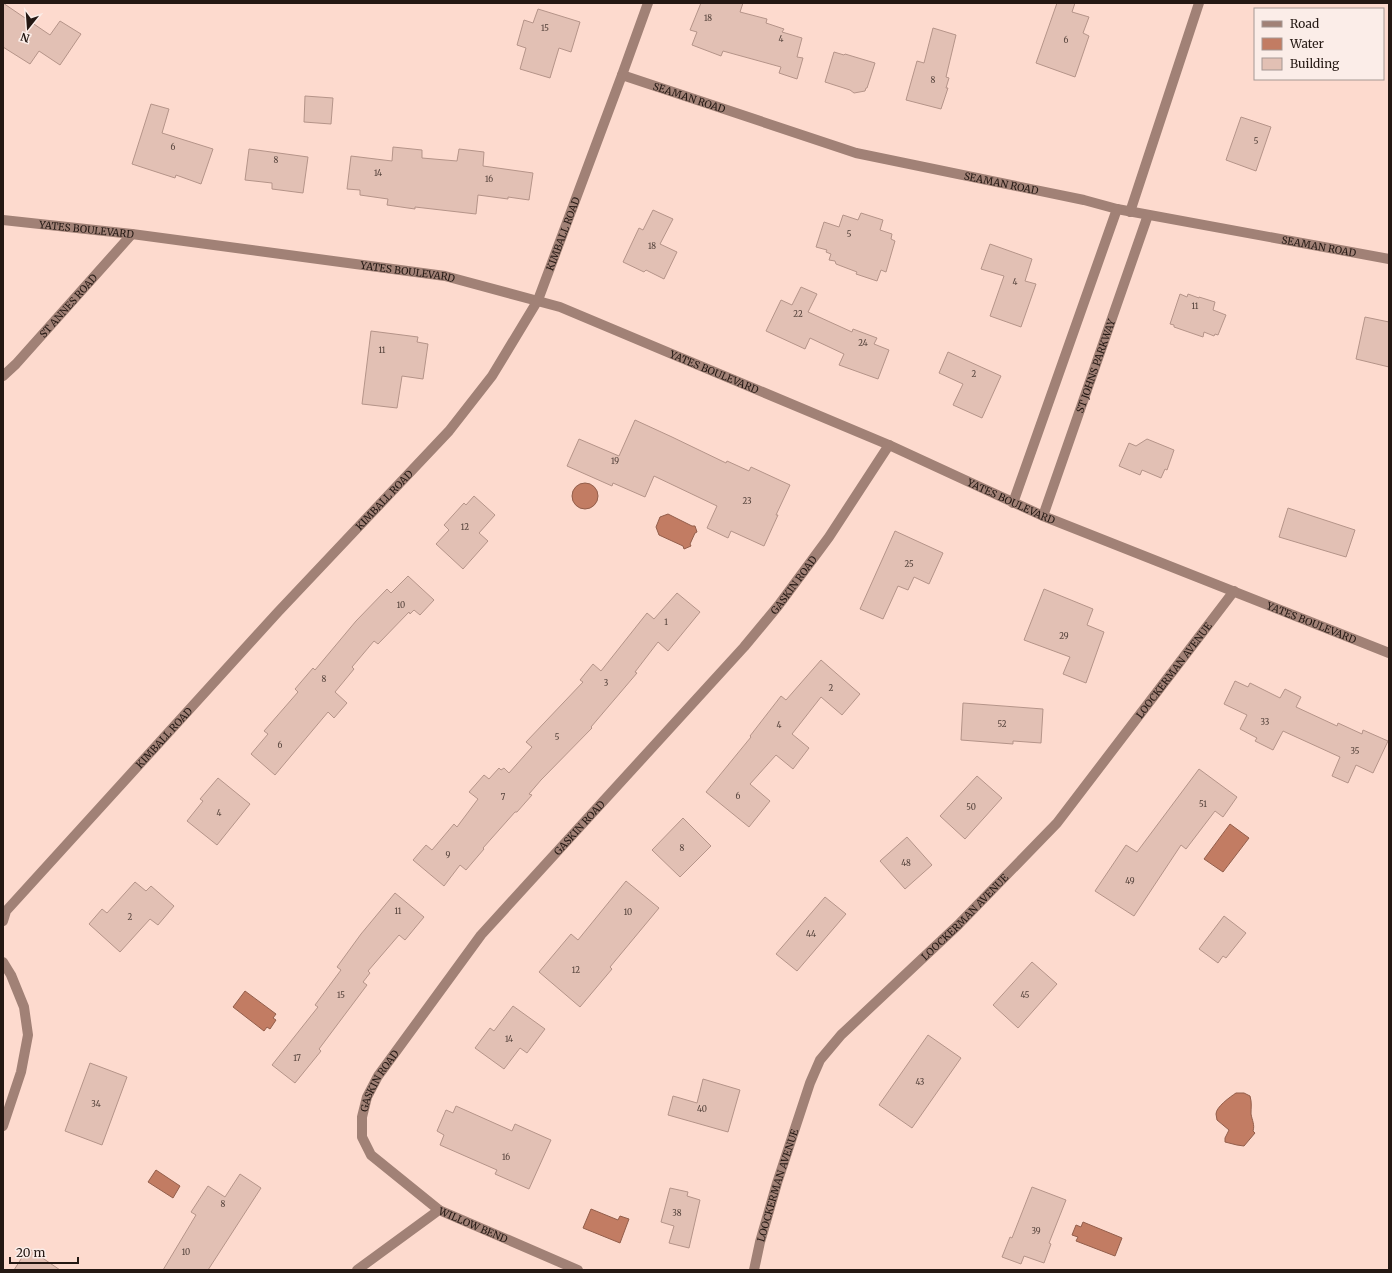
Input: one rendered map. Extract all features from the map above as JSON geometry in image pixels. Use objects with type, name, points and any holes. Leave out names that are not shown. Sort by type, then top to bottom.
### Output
[{"type":"street","name":"KIMBALL ROAD","points":[[3,922],[6,911],[267,624],[449,431],[492,376],[538,300],[648,3]]},
{"type":"street","points":[[1130,212],[1199,3]]},
{"type":"street","name":"SEAMAN ROAD","points":[[622,75],[856,153],[1084,200],[1130,212],[1389,259]]},
{"type":"street","points":[[1013,503],[1117,209]]},
{"type":"street","name":"ST JOHNS PARKWAY","points":[[1043,516],[1148,215]]},
{"type":"street","name":"YATES BOULEVARD","points":[[3,220],[132,234],[445,276],[538,300],[568,310],[889,445],[1043,516],[1389,653]]},
{"type":"street","name":"ST ANNES ROAD","points":[[3,376],[16,364],[132,234]]},
{"type":"street","name":"GASKIN ROAD","points":[[440,1210],[371,1155],[362,1137],[362,1117],[367,1097],[378,1076],[481,935],[739,653],[778,606],[829,536],[889,445]]},
{"type":"street","name":"LOOCKERMAN AVENUE","points":[[754,1270],[760,1242],[777,1183],[810,1083],[820,1060],[840,1035],[958,925],[1057,822],[1234,591]]},
{"type":"street","points":[[3,962],[11,975],[24,1007],[28,1035],[21,1072],[3,1126]]},
{"type":"street","name":"WILLOW BEND","points":[[358,1270],[440,1210],[578,1270]]},
{"type":"water","points":[[585,483],[594,487],[598,496],[594,505],[585,509],[576,505],[572,496],[576,487]]},
{"type":"water","points":[[668,514],[692,526],[695,526],[697,532],[695,533],[690,544],[691,546],[684,549],[683,546],[659,535],[656,527],[660,517]]},
{"type":"water","points":[[1230,824],[1249,838],[1223,872],[1204,859]]},
{"type":"water","points":[[245,991],[276,1014],[273,1018],[276,1020],[270,1029],[267,1027],[264,1031],[233,1007]]},
{"type":"water","points":[[1236,1093],[1244,1093],[1250,1096],[1251,1101],[1251,1114],[1254,1127],[1253,1131],[1255,1133],[1244,1146],[1225,1142],[1225,1138],[1229,1130],[1217,1120],[1216,1115],[1218,1108]]},
{"type":"water","points":[[156,1170],[180,1186],[173,1198],[148,1182]]},
{"type":"water","points":[[591,1209],[618,1220],[620,1216],[629,1219],[620,1243],[583,1228]]},
{"type":"water","points":[[1083,1222],[1122,1238],[1115,1256],[1076,1241],[1078,1237],[1072,1235],[1076,1225],[1081,1227]]},
{"type":"building","points":[[3,3],[50,35],[60,21],[81,34],[60,65],[39,51],[30,64],[3,47]]},
{"type":"building","points":[[701,3],[743,3],[740,12],[767,19],[766,23],[784,29],[782,32],[802,38],[797,57],[803,58],[797,79],[779,73],[781,67],[723,51],[721,56],[692,45],[697,32],[690,30]]},
{"type":"building","points":[[1057,3],[1075,3],[1072,12],[1089,17],[1083,33],[1089,36],[1075,77],[1036,63]]},
{"type":"building","points":[[538,9],[580,22],[571,52],[559,48],[550,78],[520,69],[526,48],[517,45],[524,20],[533,23]]},
{"type":"building","points":[[933,28],[956,35],[946,77],[949,78],[946,88],[948,88],[941,109],[906,100],[917,61],[924,63]]},
{"type":"building","points":[[834,52],[875,63],[865,91],[854,93],[850,90],[825,82]]},
{"type":"building","points":[[305,96],[333,98],[331,124],[304,122]]},
{"type":"building","points":[[151,104],[169,109],[162,133],[213,149],[201,184],[176,175],[175,178],[132,164]]},
{"type":"building","points":[[1241,117],[1271,127],[1256,171],[1226,160]]},
{"type":"building","points":[[393,147],[422,150],[422,158],[457,161],[459,149],[484,152],[483,166],[533,173],[529,200],[478,195],[476,214],[387,205],[388,199],[360,195],[360,190],[347,189],[351,156],[392,161]]},
{"type":"building","points":[[249,149],[308,157],[303,193],[272,189],[272,183],[245,180]]},
{"type":"building","points":[[653,210],[673,219],[660,244],[677,252],[664,279],[646,270],[644,272],[623,262],[639,228],[643,230]]},
{"type":"building","points":[[861,213],[883,220],[880,230],[892,234],[891,239],[895,241],[886,272],[881,270],[877,281],[856,274],[857,272],[836,264],[835,261],[829,260],[831,254],[826,252],[827,250],[816,247],[824,222],[839,227],[843,215],[858,220]]},
{"type":"building","points":[[990,244],[1032,259],[1025,281],[1036,284],[1021,327],[990,316],[1004,276],[981,269]]},
{"type":"building","points":[[801,287],[817,294],[808,312],[852,332],[853,329],[877,338],[874,344],[889,350],[878,379],[839,365],[844,354],[810,338],[805,349],[766,331],[781,300],[792,305]]},
{"type":"building","points":[[1180,294],[1187,297],[1188,294],[1215,302],[1213,310],[1226,315],[1218,335],[1215,334],[1214,336],[1204,332],[1203,337],[1174,327],[1174,325],[1170,324]]},
{"type":"building","points":[[1365,317],[1389,322],[1389,367],[1356,359]]},
{"type":"building","points":[[371,331],[418,337],[417,342],[428,344],[423,379],[402,376],[397,408],[362,404]]},
{"type":"building","points":[[948,352],[1001,376],[982,418],[953,405],[963,384],[939,373]]},
{"type":"building","points":[[635,420],[726,463],[727,461],[749,471],[751,467],[790,485],[764,546],[731,531],[728,538],[707,528],[717,506],[654,476],[645,497],[613,483],[612,486],[567,466],[579,439],[619,456]]},
{"type":"building","points":[[1147,439],[1174,450],[1167,470],[1165,469],[1161,478],[1142,470],[1140,475],[1119,466],[1129,443],[1136,446]]},
{"type":"building","points":[[474,496],[495,515],[479,533],[488,541],[463,569],[436,544],[449,530],[444,525],[464,503],[466,505]]},
{"type":"building","points":[[1288,508],[1355,530],[1346,557],[1279,537]]},
{"type":"building","points":[[895,531],[943,553],[929,584],[914,577],[908,590],[898,586],[883,619],[860,609]]},
{"type":"building","points":[[408,576],[434,600],[420,615],[414,610],[410,614],[409,612],[378,644],[374,641],[352,667],[354,669],[335,692],[347,703],[334,718],[328,712],[275,775],[251,754],[268,734],[264,731],[298,692],[295,689],[313,668],[315,670],[356,621],[387,589],[391,593]]},
{"type":"building","points":[[1044,589],[1093,609],[1087,625],[1104,632],[1086,683],[1063,674],[1070,657],[1024,640]]},
{"type":"building","points":[[677,593],[700,612],[668,651],[658,642],[635,672],[637,673],[591,727],[592,728],[541,780],[529,794],[532,795],[483,848],[484,849],[466,870],[460,865],[444,886],[413,860],[426,845],[432,850],[454,824],[457,827],[478,799],[469,792],[484,775],[489,779],[499,768],[501,770],[504,768],[509,773],[532,747],[526,742],[583,682],[580,680],[593,664],[601,671],[647,613],[654,619]]},
{"type":"building","points":[[821,660],[860,694],[842,715],[821,697],[792,734],[809,748],[793,769],[776,755],[750,784],[770,801],[749,827],[706,792],[751,737],[750,736],[781,696],[786,700]]},
{"type":"building","points":[[1235,681],[1248,687],[1250,683],[1280,698],[1285,689],[1301,697],[1296,707],[1337,726],[1338,723],[1362,734],[1363,730],[1388,741],[1373,773],[1356,765],[1348,783],[1332,776],[1340,757],[1283,731],[1273,750],[1255,741],[1257,738],[1240,729],[1247,715],[1224,704]]},
{"type":"building","points":[[963,703],[1043,709],[1041,743],[1013,741],[1013,744],[961,740]]},
{"type":"building","points":[[1199,769],[1237,797],[1223,817],[1215,811],[1186,849],[1181,845],[1134,916],[1095,891],[1126,845],[1137,852]]},
{"type":"building","points":[[977,776],[1002,798],[965,839],[940,816]]},
{"type":"building","points":[[218,778],[250,804],[217,845],[187,821],[203,801],[200,799]]},
{"type":"building","points":[[683,818],[711,846],[680,877],[652,850]]},
{"type":"building","points":[[907,837],[932,865],[905,889],[880,861]]},
{"type":"building","points":[[626,881],[659,908],[610,967],[612,969],[580,1007],[539,972],[571,934],[578,940]]},
{"type":"building","points":[[135,882],[146,891],[151,886],[174,906],[158,925],[150,919],[120,952],[89,924],[102,909],[107,913]]},
{"type":"building","points":[[395,893],[424,917],[405,940],[399,935],[368,971],[370,973],[363,982],[367,985],[319,1049],[321,1051],[295,1083],[272,1065],[318,1007],[315,1005],[341,970],[337,967],[361,934]]},
{"type":"building","points":[[825,897],[846,914],[797,971],[776,954]]},
{"type":"building","points":[[1224,916],[1246,933],[1226,958],[1223,956],[1218,963],[1199,949]]},
{"type":"building","points":[[1032,962],[1057,984],[1018,1028],[993,1005]]},
{"type":"building","points":[[513,1006],[545,1029],[527,1053],[520,1048],[504,1069],[475,1048],[490,1028],[494,1031]]},
{"type":"building","points":[[928,1035],[961,1058],[912,1128],[879,1105]]},
{"type":"building","points":[[90,1063],[127,1077],[102,1145],[65,1131]]},
{"type":"building","points":[[703,1079],[740,1090],[728,1132],[668,1115],[673,1096],[697,1103]]},
{"type":"building","points":[[456,1106],[512,1131],[515,1124],[551,1140],[529,1189],[495,1174],[497,1170],[440,1145],[444,1135],[437,1131],[446,1110],[453,1113]]},
{"type":"building","points":[[240,1174],[261,1188],[208,1270],[163,1270],[196,1215],[191,1212],[208,1186],[225,1197]]},
{"type":"building","points":[[1032,1187],[1066,1200],[1049,1243],[1051,1244],[1044,1263],[1024,1256],[1021,1264],[1002,1257],[1010,1237],[1012,1238]]},
{"type":"building","points":[[670,1188],[688,1192],[687,1196],[700,1200],[689,1248],[669,1243],[674,1226],[661,1222]]},
{"type":"building","points":[[28,1248],[60,1270],[14,1270]]}]
